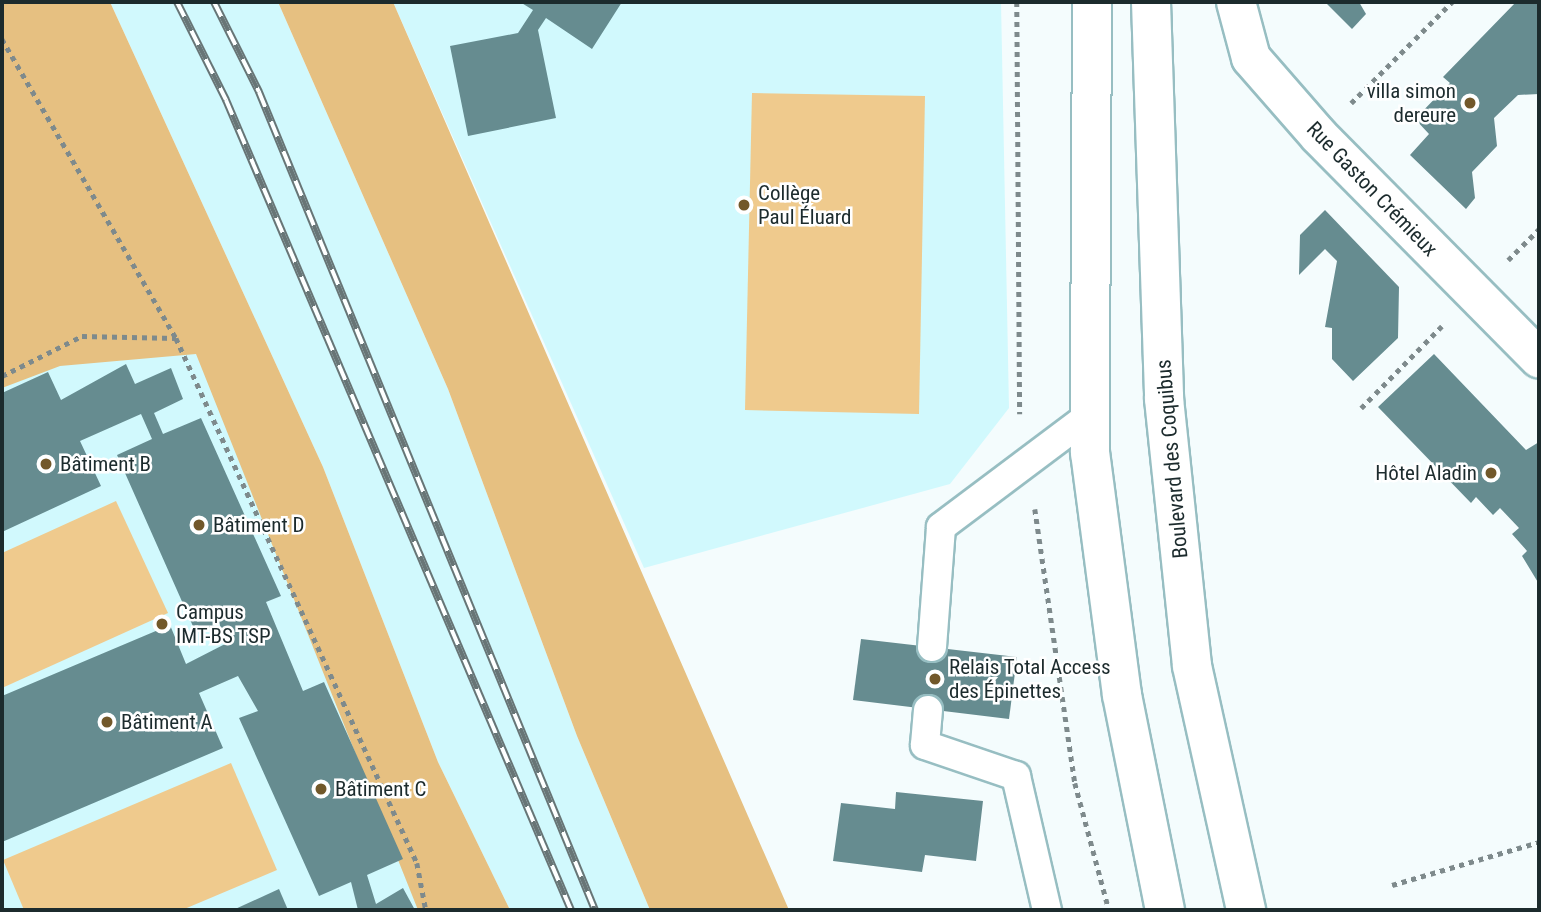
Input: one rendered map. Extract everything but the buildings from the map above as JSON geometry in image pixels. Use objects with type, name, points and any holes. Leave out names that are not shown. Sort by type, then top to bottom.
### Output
[{"type":"main road","points":[[1092,2],[1090,415],[1122,695],[1165,910]]},
{"type":"main road","name":"Boulevard des Coquibus","points":[[1151,2],[1164,399],[1192,666],[1246,910]]},
{"type":"main road","name":"Rue Gaston Crémieux","points":[[1236,2],[1251,58],[1319,136],[1539,358]]},
{"type":"lane","points":[[932,647],[941,527],[1090,415]]},
{"type":"lane","points":[[928,710],[925,745],[1016,776],[1047,910]]},
{"type":"path","points":[[1319,136],[1452,2]]},
{"type":"path","points":[[2,39],[176,338],[417,863],[426,910]]},
{"type":"path","points":[[1361,408],[1475,293]]},
{"type":"path","points":[[2,376],[82,337],[176,338]]},
{"type":"path","points":[[1392,885],[1539,842]]},
{"type":"shaded area","name":"Campus IMT-BS TSP","points":[[2,2],[14,2],[204,339],[442,910],[2,910]]},
{"type":"shaded area","points":[[2,2],[110,2],[323,467],[438,762],[510,910],[418,910],[196,354],[60,366],[2,388]]},
{"type":"shaded area","points":[[110,2],[278,2],[448,389],[577,736],[650,910],[510,910],[438,762],[323,467]]},
{"type":"shaded area","points":[[278,2],[393,2],[789,910],[650,910],[577,736],[448,389]]},
{"type":"shaded area","name":"Collège Paul Éluard","points":[[393,2],[1001,2],[1009,408],[950,484],[644,568]]},
{"type":"shaded area","points":[[752,93],[925,96],[919,414],[745,410]]},
{"type":"shaded area","points":[[116,501],[168,613],[2,688],[2,553]]},
{"type":"shaded area","points":[[231,763],[277,870],[182,910],[24,910],[3,860]]},
{"type":"railway","points":[[177,2],[226,100],[571,910]]},
{"type":"railway","points":[[214,2],[259,92],[595,910]]},
{"type":"place","name":"villa simon dereure","points":[[1470,103]]},
{"type":"place","name":"Collège Paul Éluard","points":[[744,205]]},
{"type":"place","name":"Bâtiment B","points":[[46,464]]},
{"type":"place","name":"Hôtel Aladin","points":[[1491,473]]},
{"type":"place","name":"Bâtiment D","points":[[199,525]]},
{"type":"place","name":"Campus IMT-BS TSP","points":[[162,624]]},
{"type":"place","name":"Relais Total Access des Épinettes","points":[[935,679]]},
{"type":"place","name":"Bâtiment A","points":[[107,722]]},
{"type":"place","name":"Bâtiment C","points":[[321,789]]}]
